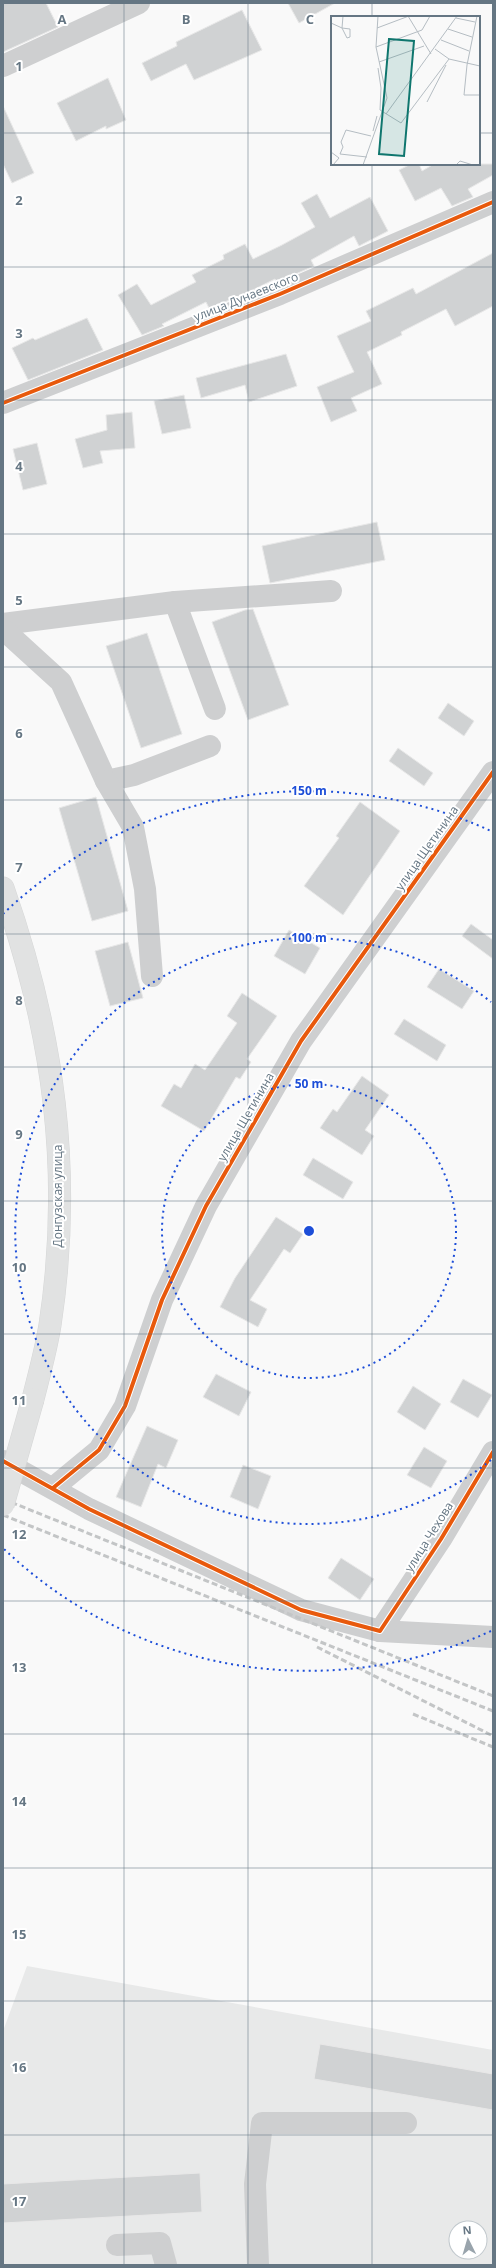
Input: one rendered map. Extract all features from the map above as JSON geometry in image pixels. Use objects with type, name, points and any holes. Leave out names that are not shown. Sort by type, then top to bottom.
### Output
[{"type":"highway","name":"Донгузская улица","points":[[3,888],[19,933],[41,1013],[55,1099],[60,1171],[59,1250],[50,1326],[33,1399],[3,1505]]},
{"type":"street","points":[[3,66],[139,3]]},
{"type":"street","name":"улица Дунаевского","points":[[3,403],[280,294],[493,202]]},
{"type":"street","points":[[3,624],[175,602],[331,591]]},
{"type":"street","points":[[175,602],[215,709]]},
{"type":"street","points":[[3,629],[61,682],[106,781],[133,827],[145,889],[152,976]]},
{"type":"street","points":[[106,781],[134,775],[210,746]]},
{"type":"street","name":"улица Щетинина","points":[[53,1488],[99,1450],[125,1406],[162,1300],[206,1206],[301,1041],[493,772]]},
{"type":"street","name":"улица Чехова","points":[[380,1631],[441,1539],[493,1452]]},
{"type":"street","points":[[3,1461],[89,1509],[301,1610],[380,1631],[493,1637]]},
{"type":"street","points":[[258,2265],[255,2184],[262,2123],[406,2123]]},
{"type":"street","points":[[116,2245],[160,2243],[166,2265]]},
{"type":"shaded area","points":[[27,1966],[493,2050],[493,2265],[3,2265],[3,2031]]},
{"type":"building","points":[[3,3],[46,3],[58,27],[3,52]]},
{"type":"building","points":[[288,3],[335,3],[299,23]]},
{"type":"building","points":[[242,10],[262,50],[194,80],[186,64],[151,81],[142,63],[177,46],[176,42]]},
{"type":"building","points":[[108,78],[126,120],[106,129],[106,126],[76,141],[57,103]]},
{"type":"building","points":[[3,106],[34,173],[12,183],[3,164]]},
{"type":"building","points":[[493,164],[493,175],[468,189],[473,197],[452,206],[441,188],[415,201],[399,170],[409,165],[419,165],[422,171],[432,165]]},
{"type":"building","points":[[317,194],[330,218],[370,197],[388,231],[359,246],[354,236],[311,260],[314,266],[277,282],[275,279],[245,294],[209,308],[206,302],[162,324],[164,326],[142,335],[118,295],[137,284],[151,305],[196,282],[192,275],[224,259],[223,255],[245,244],[253,259],[282,245],[315,227],[301,203]]},
{"type":"building","points":[[493,253],[493,306],[455,326],[446,309],[401,332],[402,335],[367,352],[382,384],[351,398],[357,411],[331,422],[317,387],[354,372],[337,336],[371,321],[366,311],[413,288],[416,294]]},
{"type":"building","points":[[87,318],[103,350],[28,380],[12,348],[33,338],[35,340]]},
{"type":"building","points":[[286,354],[297,386],[249,402],[245,385],[201,398],[196,378]]},
{"type":"building","points":[[184,395],[191,428],[162,434],[154,401]]},
{"type":"building","points":[[132,412],[135,448],[100,451],[103,463],[83,468],[75,439],[107,430],[106,415]]},
{"type":"building","points":[[37,443],[47,484],[23,490],[13,449]]},
{"type":"building","points":[[377,522],[385,560],[270,583],[262,546]]},
{"type":"building","points":[[253,609],[289,705],[248,720],[212,622],[245,610]]},
{"type":"building","points":[[147,633],[182,734],[141,748],[106,646]]},
{"type":"building","points":[[448,703],[474,721],[464,736],[438,718]]},
{"type":"building","points":[[398,748],[433,773],[424,786],[389,761]]},
{"type":"building","points":[[96,797],[128,911],[92,921],[59,808]]},
{"type":"building","points":[[360,802],[400,831],[343,915],[304,886],[339,838],[336,836]]},
{"type":"building","points":[[471,924],[493,940],[493,959],[462,936]]},
{"type":"building","points":[[289,930],[320,948],[305,974],[274,956]]},
{"type":"building","points":[[128,942],[143,998],[110,1006],[95,951]]},
{"type":"building","points":[[439,969],[474,991],[462,1009],[427,987]]},
{"type":"building","points":[[242,993],[277,1016],[247,1059],[251,1062],[240,1079],[236,1077],[204,1131],[161,1106],[174,1084],[181,1088],[195,1064],[205,1070],[237,1023],[227,1016]]},
{"type":"building","points":[[404,1019],[446,1045],[437,1061],[394,1034]]},
{"type":"building","points":[[362,1076],[389,1095],[365,1130],[374,1136],[362,1155],[320,1128],[333,1109],[337,1112]]},
{"type":"building","points":[[313,1158],[353,1182],[343,1199],[303,1175]]},
{"type":"building","points":[[276,1217],[303,1234],[290,1253],[284,1249],[250,1300],[267,1309],[258,1327],[220,1307],[235,1278]]},
{"type":"building","points":[[216,1374],[251,1392],[239,1416],[203,1397]]},
{"type":"building","points":[[463,1379],[492,1395],[478,1418],[450,1402]]},
{"type":"building","points":[[413,1386],[441,1404],[425,1430],[397,1412]]},
{"type":"building","points":[[147,1426],[178,1440],[166,1468],[158,1464],[141,1507],[116,1497]]},
{"type":"building","points":[[424,1447],[447,1461],[431,1488],[407,1475]]},
{"type":"building","points":[[243,1465],[271,1476],[258,1509],[230,1497]]},
{"type":"building","points":[[341,1558],[374,1579],[360,1600],[328,1578]]},
{"type":"building","points":[[320,2044],[493,2074],[493,2110],[314,2079]]},
{"type":"building","points":[[200,2173],[202,2212],[3,2223],[3,2184]]},
{"type":"railway","points":[[3,1499],[493,1696]]},
{"type":"railway","points":[[3,1515],[493,1711]]},
{"type":"railway","points":[[317,1647],[493,1736]]},
{"type":"railway","points":[[413,1714],[493,1747]]},
{"type":"cycle path","points":[[3,403],[280,294],[493,202]]},
{"type":"cycle path","points":[[53,1488],[99,1450],[125,1406],[162,1300],[206,1206],[301,1041],[493,772]]},
{"type":"cycle path","points":[[3,1461],[89,1509],[301,1610],[380,1631],[441,1539],[493,1452]]}]
